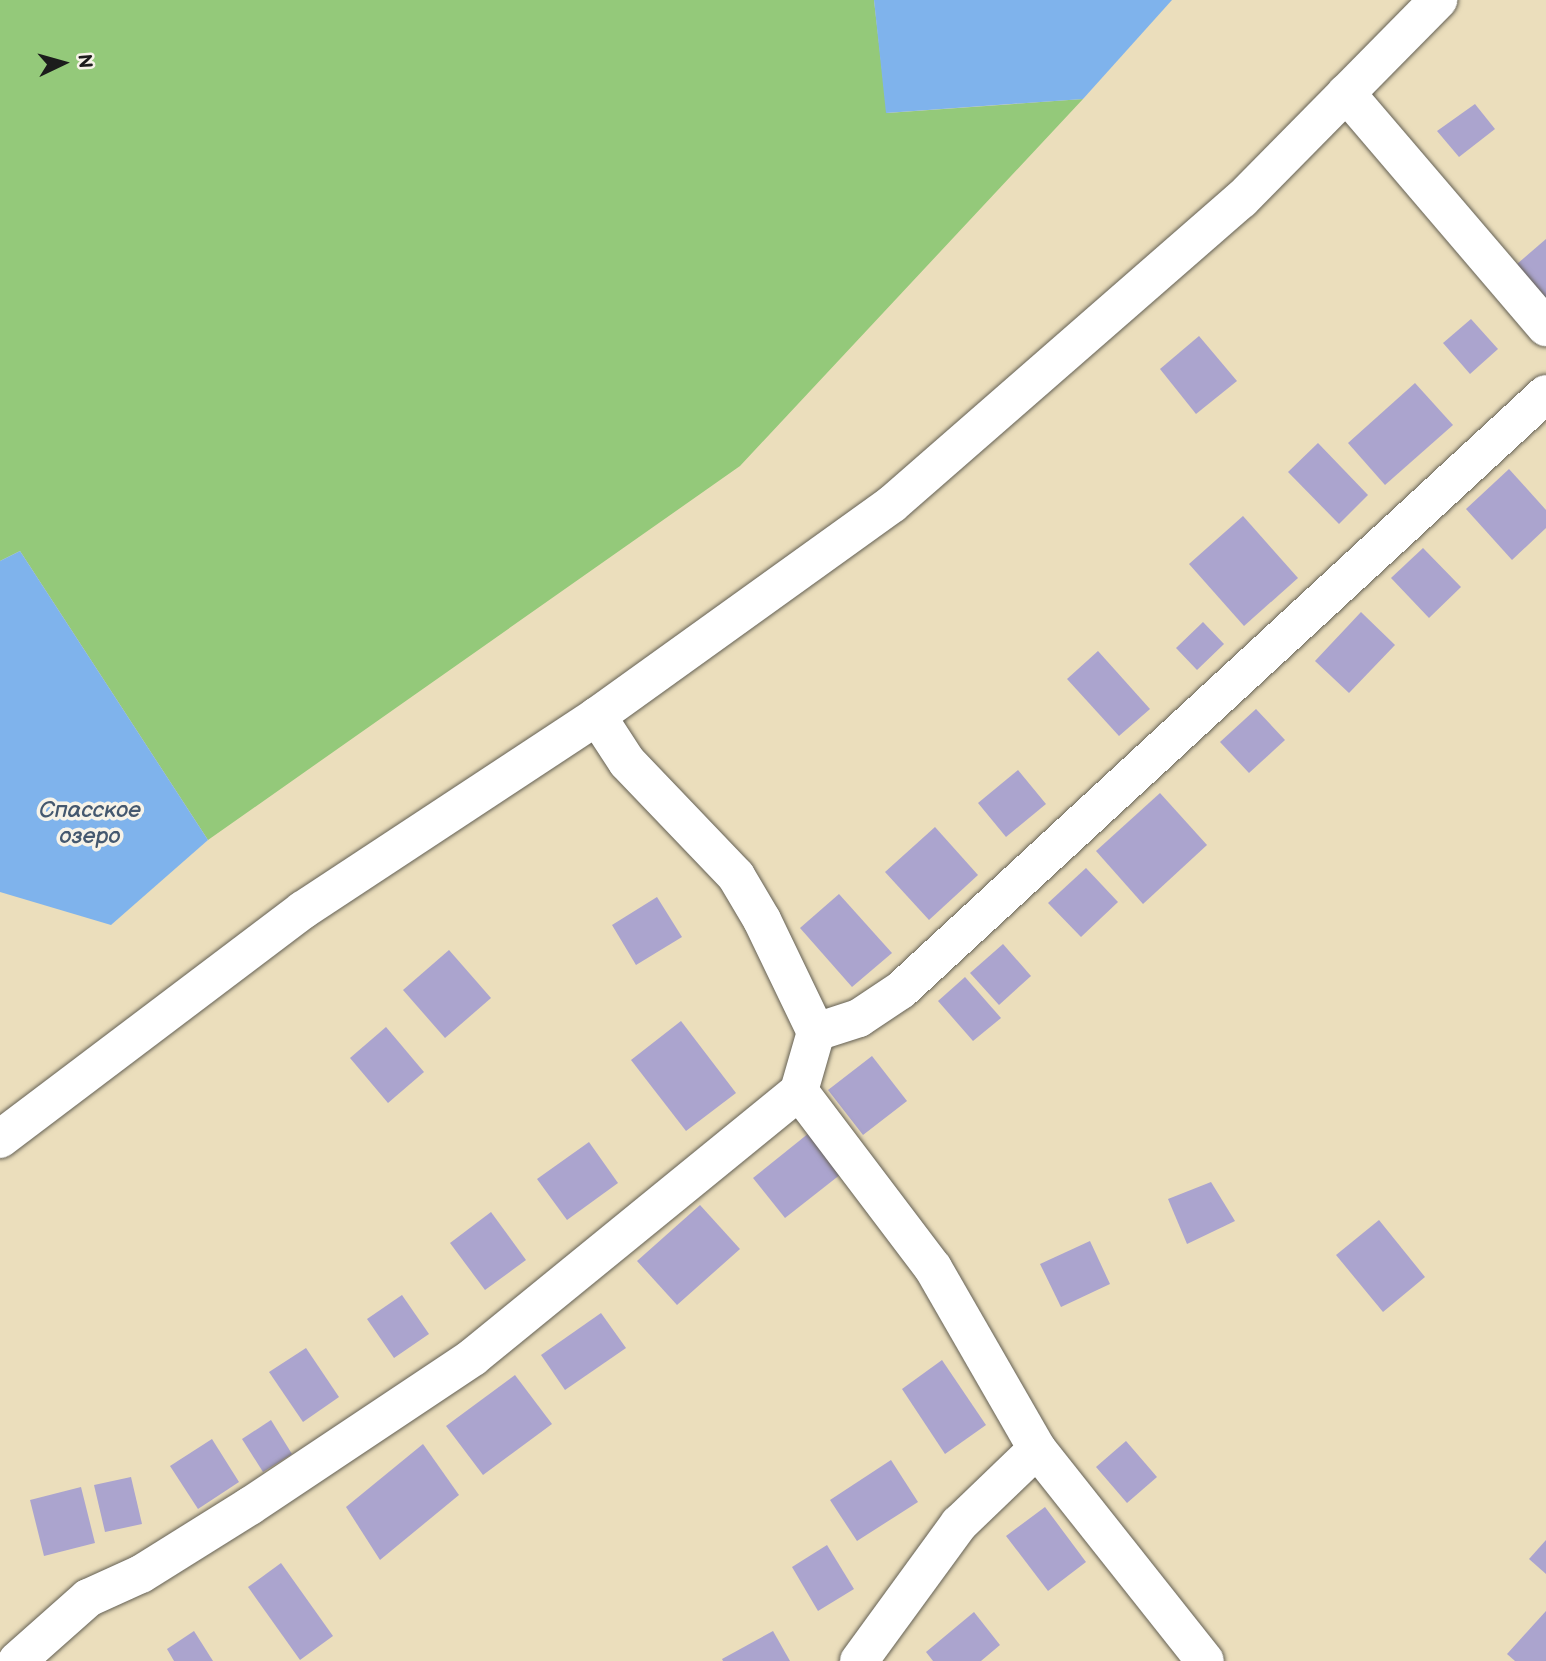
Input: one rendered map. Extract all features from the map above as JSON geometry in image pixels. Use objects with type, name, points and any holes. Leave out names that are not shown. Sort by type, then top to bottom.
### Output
[{"type":"street","points":[[0,1139],[303,910],[597,716],[892,504],[1241,200],[1438,0]]},
{"type":"street","points":[[1346,93],[1546,327]]},
{"type":"street","points":[[816,1032],[859,1018],[901,990],[1546,394]]},
{"type":"street","points":[[16,1661],[88,1598],[239,1513],[474,1357],[799,1091],[816,1032],[736,876],[627,762],[597,716]]},
{"type":"street","points":[[799,1091],[933,1268],[1037,1449],[1205,1661]]},
{"type":"street","points":[[859,1661],[959,1524],[1037,1449]]},
{"type":"green space","points":[[0,0],[874,0],[887,113],[1083,99],[740,466],[208,840],[20,551],[0,561]]},
{"type":"water","points":[[874,0],[1172,0],[1083,99],[886,113]]},
{"type":"water","name":"Спасское озеро","points":[[20,551],[208,840],[111,925],[0,892],[0,561]]},
{"type":"building","points":[[1475,104],[1495,129],[1459,157],[1437,131]]},
{"type":"building","points":[[1546,239],[1546,300],[1510,270]]},
{"type":"building","points":[[1471,319],[1498,349],[1470,374],[1443,343]]},
{"type":"building","points":[[1199,336],[1237,381],[1196,414],[1160,369]]},
{"type":"building","points":[[1415,383],[1453,425],[1385,485],[1348,443]]},
{"type":"building","points":[[1318,443],[1368,495],[1339,524],[1288,472]]},
{"type":"building","points":[[1509,469],[1546,510],[1546,528],[1512,560],[1466,509]]},
{"type":"building","points":[[1243,516],[1298,578],[1244,626],[1189,564]]},
{"type":"building","points":[[1423,548],[1461,587],[1429,618],[1391,578]]},
{"type":"building","points":[[1361,612],[1395,645],[1349,693],[1315,661]]},
{"type":"building","points":[[1203,622],[1224,644],[1197,670],[1176,648]]},
{"type":"building","points":[[1098,651],[1150,709],[1119,736],[1067,679]]},
{"type":"building","points":[[1256,709],[1285,740],[1249,773],[1220,742]]},
{"type":"building","points":[[1018,770],[1046,804],[1006,837],[978,803]]},
{"type":"building","points":[[1160,793],[1207,845],[1143,904],[1096,851]]},
{"type":"building","points":[[935,827],[978,875],[929,920],[885,872]]},
{"type":"building","points":[[1086,868],[1118,902],[1081,937],[1048,903]]},
{"type":"building","points":[[839,894],[892,953],[852,987],[800,928]]},
{"type":"building","points":[[657,897],[682,937],[636,965],[612,925]]},
{"type":"building","points":[[1003,944],[1031,976],[999,1005],[970,973]]},
{"type":"building","points":[[449,950],[491,998],[445,1038],[403,990]]},
{"type":"building","points":[[965,977],[1001,1018],[973,1041],[938,1001]]},
{"type":"building","points":[[681,1021],[736,1093],[686,1131],[631,1060]]},
{"type":"building","points":[[386,1027],[424,1072],[388,1103],[350,1058]]},
{"type":"building","points":[[872,1056],[907,1101],[863,1135],[828,1090]]},
{"type":"building","points":[[809,1133],[841,1174],[785,1218],[753,1178]]},
{"type":"building","points":[[589,1142],[618,1183],[567,1220],[537,1179]]},
{"type":"building","points":[[1211,1182],[1235,1221],[1187,1244],[1168,1199]]},
{"type":"building","points":[[700,1205],[740,1249],[677,1305],[637,1261]]},
{"type":"building","points":[[491,1212],[526,1260],[485,1290],[450,1243]]},
{"type":"building","points":[[1379,1220],[1425,1277],[1383,1312],[1336,1255]]},
{"type":"building","points":[[1090,1241],[1110,1284],[1061,1307],[1040,1264]]},
{"type":"building","points":[[402,1295],[429,1334],[394,1358],[367,1319]]},
{"type":"building","points":[[601,1313],[626,1348],[565,1390],[541,1355]]},
{"type":"building","points":[[306,1348],[339,1397],[303,1422],[269,1372]]},
{"type":"building","points":[[942,1360],[986,1425],[945,1454],[902,1389]]},
{"type":"building","points":[[515,1375],[552,1424],[483,1475],[446,1426]]},
{"type":"building","points":[[271,1420],[292,1454],[263,1472],[242,1439]]},
{"type":"building","points":[[212,1439],[239,1482],[198,1509],[170,1466]]},
{"type":"building","points":[[1126,1441],[1157,1477],[1127,1503],[1096,1467]]},
{"type":"building","points":[[423,1444],[459,1495],[380,1560],[346,1507]]},
{"type":"building","points":[[891,1460],[918,1502],[857,1541],[830,1500]]},
{"type":"building","points":[[131,1477],[142,1524],[105,1532],[94,1485]]},
{"type":"building","points":[[81,1487],[95,1543],[44,1556],[30,1500]]},
{"type":"building","points":[[1045,1507],[1086,1562],[1048,1591],[1006,1536]]},
{"type":"building","points":[[1546,1540],[1546,1574],[1529,1559]]},
{"type":"building","points":[[827,1545],[854,1589],[818,1611],[792,1567]]},
{"type":"building","points":[[281,1563],[333,1636],[300,1660],[248,1587]]},
{"type":"building","points":[[1546,1611],[1546,1661],[1515,1661],[1507,1654]]},
{"type":"building","points":[[974,1612],[1000,1645],[981,1661],[933,1661],[926,1652]]},
{"type":"building","points":[[194,1631],[213,1661],[174,1661],[167,1649]]},
{"type":"building","points":[[773,1631],[790,1661],[723,1661],[722,1659]]}]
